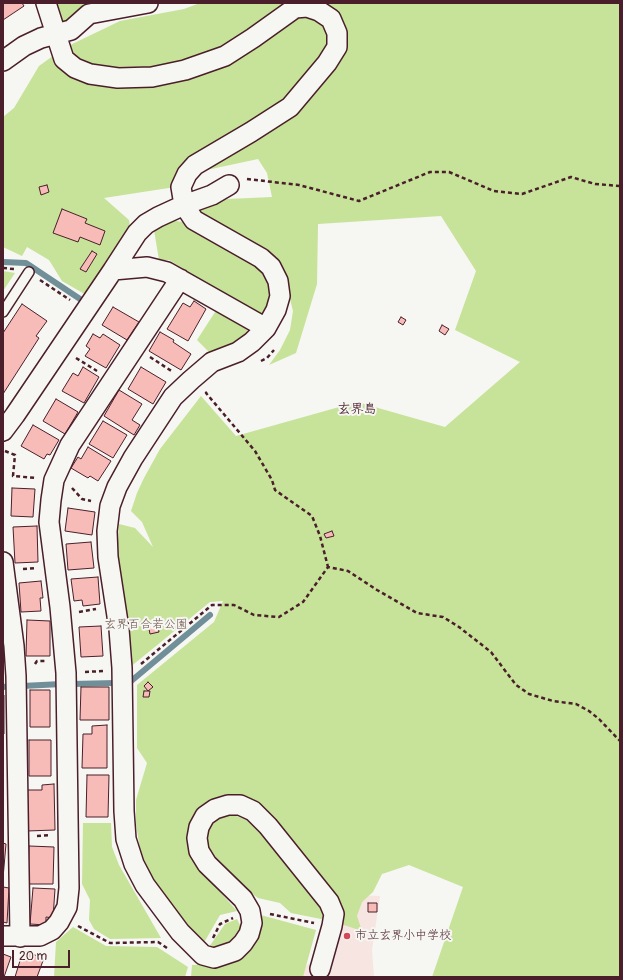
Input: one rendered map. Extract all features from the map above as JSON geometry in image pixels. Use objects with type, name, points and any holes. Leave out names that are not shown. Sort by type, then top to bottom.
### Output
[{"type":"street","points":[[46,3],[64,59],[75,68],[90,74],[118,78],[152,77],[185,70],[225,56],[295,8],[307,7],[319,10],[331,19],[337,33],[337,47],[327,64],[290,107],[195,165],[187,174],[181,187],[184,205],[194,220],[261,258],[271,267],[278,281],[280,296],[276,310],[266,328],[252,342],[242,349],[212,362],[173,398],[133,458],[117,487],[110,506],[107,531],[108,557],[119,629],[122,671],[124,811],[126,839],[134,864],[145,885],[180,932],[203,956],[214,958],[235,951],[249,934],[252,923],[250,911],[243,899],[207,864],[199,851],[197,838],[199,827],[205,816],[215,809],[228,805],[240,805],[254,811],[268,826],[329,902],[334,914],[320,969]]},
{"type":"street","points":[[3,61],[24,46],[41,38],[71,30],[89,14],[148,3]]},
{"type":"street","points":[[3,431],[61,348],[137,233],[146,224],[158,217],[184,205],[212,195],[229,185]]},
{"type":"street","points":[[113,270],[147,268],[167,272],[266,328]]},
{"type":"street","points":[[3,562],[14,646],[16,676],[19,836],[11,937],[40,936],[52,930],[59,922],[67,907],[69,888],[66,673],[61,614],[49,522],[54,480],[70,445],[180,278]]},
{"type":"lane","points":[[3,312],[29,272]]},
{"type":"path","points":[[229,185],[246,179],[299,185],[359,201],[430,172],[449,172],[494,191],[522,194],[571,177],[595,184],[620,186]]},
{"type":"path","points":[[3,268],[26,270],[85,311]]},
{"type":"path","points":[[135,347],[180,376]]},
{"type":"path","points":[[61,348],[100,373]]},
{"type":"path","points":[[206,393],[255,451],[272,480],[275,490],[312,516],[320,536],[328,567]]},
{"type":"path","points":[[66,673],[105,671],[130,672],[212,605],[234,605],[254,615],[279,617],[302,602],[328,567]]},
{"type":"path","points":[[328,567],[348,571],[416,613],[442,617],[459,627],[491,652],[516,684],[529,694],[553,701],[576,704],[589,711],[599,719],[620,741]]},
{"type":"path","points":[[61,614],[97,609]]},
{"type":"path","points":[[19,836],[68,835]]},
{"type":"path","points":[[78,919],[77,925],[110,943],[158,942],[171,950]]},
{"type":"shaded area","name":"市立玄界小中学校","points":[[353,895],[380,896],[372,950],[374,977],[294,977],[314,959]]},
{"type":"green space","points":[[52,3],[118,3],[66,25],[58,20]]},
{"type":"green space","name":"玄界百合若公園","points":[[200,3],[620,3],[620,977],[432,977],[463,887],[409,865],[382,874],[373,892],[362,902],[357,916],[362,931],[341,924],[239,798],[227,795],[216,798],[203,808],[194,857],[197,866],[237,911],[220,915],[202,946],[143,868],[136,824],[136,800],[147,763],[137,748],[137,685],[214,622],[223,601],[210,602],[129,668],[117,557],[119,524],[135,528],[153,547],[142,522],[131,511],[144,478],[160,449],[201,396],[236,436],[357,402],[445,427],[520,362],[455,330],[476,271],[441,216],[318,224],[317,284],[296,353],[269,365],[280,350],[290,330],[293,311],[290,299],[285,291],[195,211],[213,202],[228,199],[272,197],[267,173],[258,159],[183,175],[175,187],[104,198],[129,220],[131,232],[88,296],[62,281],[49,260],[27,247],[22,256],[3,247],[3,117],[14,108],[39,66],[64,48],[120,21],[184,9]]},
{"type":"green space","points":[[169,220],[183,222],[260,268],[267,277],[270,302],[262,318],[169,260],[159,260],[154,230]]},
{"type":"green space","points":[[3,271],[15,273],[3,291]]},
{"type":"green space","points":[[217,309],[246,328],[248,332],[239,343],[210,353],[197,340]]},
{"type":"green space","points":[[222,814],[231,814],[252,822],[320,904],[326,914],[326,920],[291,913],[280,903],[258,898],[233,880],[214,862],[205,842],[208,830],[213,820]]},
{"type":"green space","points":[[83,823],[111,823],[112,847],[119,865],[161,938],[110,939],[94,929],[89,920],[90,900],[82,884]]},
{"type":"green space","points":[[257,914],[316,930],[303,977],[191,977],[192,965],[219,964]]},
{"type":"green space","points":[[237,919],[240,925],[240,931],[230,943],[217,948],[209,947],[225,924]]},
{"type":"green space","points":[[73,927],[106,946],[157,947],[188,967],[185,977],[54,977],[56,942]]},
{"type":"building","points":[[3,3],[22,3],[24,6],[3,20]]},
{"type":"building","points":[[47,185],[49,192],[41,195],[39,187]]},
{"type":"building","points":[[62,209],[87,219],[85,223],[105,231],[100,245],[80,237],[78,242],[53,233]]},
{"type":"building","points":[[92,251],[97,254],[86,272],[80,269]]},
{"type":"building","points":[[194,301],[206,309],[188,341],[167,329],[183,303],[190,307]]},
{"type":"building","points":[[22,304],[47,321],[36,336],[39,338],[3,394],[3,333]]},
{"type":"building","points":[[113,307],[139,322],[127,340],[102,325]]},
{"type":"building","points":[[401,317],[406,320],[403,325],[398,322]]},
{"type":"building","points":[[442,325],[449,329],[445,335],[439,331]]},
{"type":"building","points":[[160,332],[174,340],[173,342],[191,354],[181,370],[149,351]]},
{"type":"building","points":[[93,334],[100,338],[103,334],[120,345],[106,368],[85,356],[90,349],[86,346]]},
{"type":"building","points":[[83,367],[99,377],[84,403],[62,391],[73,373],[78,376]]},
{"type":"building","points":[[141,367],[166,382],[153,404],[128,389]]},
{"type":"building","points":[[119,390],[142,404],[132,420],[140,425],[134,435],[104,416]]},
{"type":"building","points":[[56,399],[78,412],[65,434],[43,421]]},
{"type":"building","points":[[103,421],[127,435],[113,458],[89,444]]},
{"type":"building","points":[[33,425],[59,440],[50,455],[47,454],[44,459],[21,446]]},
{"type":"building","points":[[88,447],[111,461],[98,481],[90,476],[88,478],[71,468],[78,457],[81,459]]},
{"type":"building","points":[[12,488],[35,489],[33,517],[11,516]]},
{"type":"building","points":[[68,508],[95,512],[92,535],[65,531]]},
{"type":"building","points":[[37,526],[38,562],[15,563],[13,527]]},
{"type":"building","points":[[332,531],[334,536],[326,538],[324,534]]},
{"type":"building","points":[[91,542],[94,568],[68,570],[66,544]]},
{"type":"building","points":[[98,577],[100,604],[83,606],[82,600],[74,601],[71,579]]},
{"type":"building","points":[[41,581],[43,598],[40,598],[41,611],[21,612],[19,583]]},
{"type":"building","points":[[27,620],[50,621],[50,656],[26,656]]},
{"type":"building","points":[[157,623],[159,632],[150,634],[148,624]]},
{"type":"building","points":[[101,626],[103,656],[81,657],[79,627]]},
{"type":"building","points":[[148,682],[153,687],[148,691],[144,686]]},
{"type":"building","points":[[81,687],[109,687],[109,720],[80,720]]},
{"type":"building","points":[[30,690],[50,690],[50,727],[30,727]]},
{"type":"building","points":[[144,691],[150,691],[149,697],[143,697]]},
{"type":"building","points":[[4,695],[4,734],[3,734]]},
{"type":"building","points":[[107,725],[107,768],[82,768],[83,734],[92,734],[92,726]]},
{"type":"building","points":[[29,740],[51,740],[51,776],[29,776]]},
{"type":"building","points":[[87,775],[109,775],[108,817],[86,817]]},
{"type":"building","points":[[54,784],[55,830],[27,831],[27,790],[42,790],[42,785]]},
{"type":"building","points":[[3,843],[6,844],[3,878]]},
{"type":"building","points":[[29,846],[54,847],[53,884],[28,884]]},
{"type":"building","points":[[3,887],[9,888],[7,923],[3,922]]},
{"type":"building","points":[[33,888],[55,889],[53,918],[46,917],[46,925],[30,924]]},
{"type":"building","points":[[368,903],[377,903],[377,912],[368,912]]},
{"type":"building","points":[[23,951],[44,958],[37,977],[15,977]]},
{"type":"building","points":[[3,954],[11,957],[4,977],[3,977]]},
{"type":"waterway","points":[[3,262],[26,263],[83,301]]},
{"type":"waterway","points":[[130,682],[210,615]]},
{"type":"waterway","points":[[72,684],[116,683]]},
{"type":"waterway","points":[[22,686],[62,684]]},
{"type":"waterway","points":[[3,687],[11,686]]},
{"type":"place","name":"市立玄界小中学校","points":[[347,936]]},
{"type":"district","name":"玄界島","points":[[357,410]]}]
